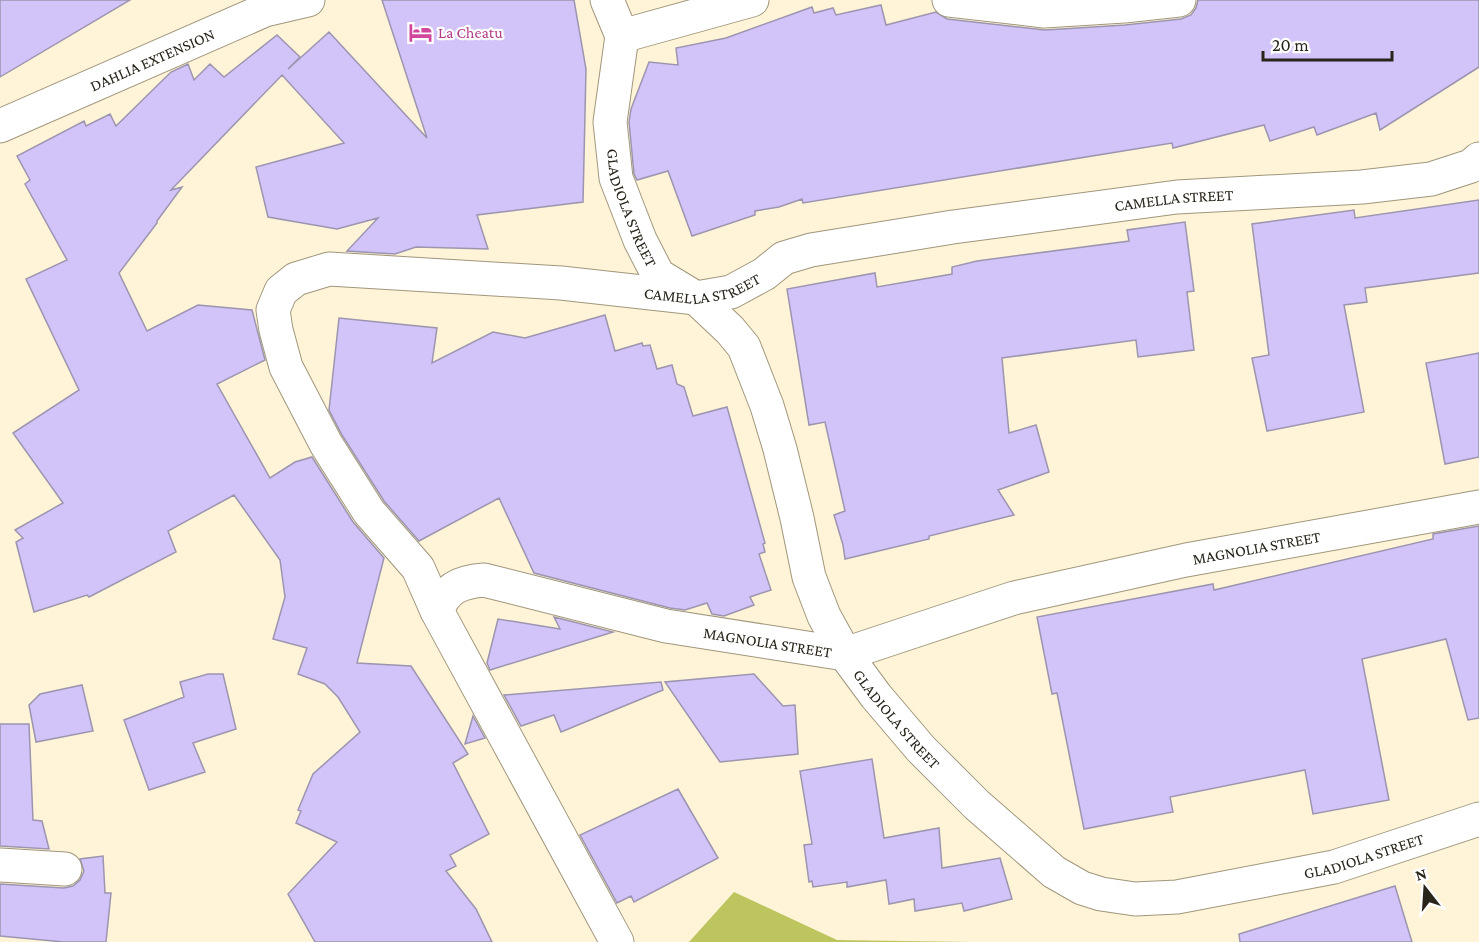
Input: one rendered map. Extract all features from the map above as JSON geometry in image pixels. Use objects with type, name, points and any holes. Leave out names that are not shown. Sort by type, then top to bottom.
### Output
[{"type":"street","name":"DAHLIA EXTENSION","points":[[0,126],[258,5],[308,0]]},
{"type":"street","points":[[608,0],[622,36],[752,0]]},
{"type":"street","points":[[949,0],[1044,11],[1179,0]]},
{"type":"street","name":"GLADIOLA STREET","points":[[622,36],[610,122],[616,178],[640,240],[658,274],[696,298],[730,330],[744,348],[754,369],[780,449],[809,578],[824,616],[845,654],[876,696],[921,749],[977,805],[1054,872],[1082,888],[1101,894],[1136,899],[1177,897],[1334,867],[1479,819]]},
{"type":"street","name":"CAMELLA STREET","points":[[437,611],[418,568],[369,512],[327,444],[286,367],[273,310],[280,291],[296,279],[329,270],[561,282],[696,298],[731,292],[764,274],[784,258],[811,250],[953,227],[1177,197],[1362,187],[1431,179],[1471,166],[1479,159]]},
{"type":"street","name":"MAGNOLIA STREET","points":[[437,611],[442,598],[464,582],[483,580],[666,626],[845,654],[1014,598],[1186,560],[1479,507]]},
{"type":"street","points":[[437,611],[617,942]]},
{"type":"street","points":[[0,865],[65,869]]},
{"type":"green space","points":[[734,892],[837,940],[971,942],[689,942]]},
{"type":"building","points":[[0,0],[130,0],[0,77]]},
{"type":"building","points":[[382,0],[574,0],[586,69],[583,202],[477,215],[488,249],[416,247],[395,254],[347,251],[378,218],[337,229],[268,217],[256,167],[344,143],[282,75],[171,190],[182,187],[119,273],[147,331],[198,305],[252,310],[265,360],[217,384],[270,478],[295,462],[312,457],[353,522],[384,558],[357,663],[411,666],[468,754],[453,763],[489,834],[450,855],[456,866],[446,871],[476,909],[492,942],[315,942],[288,894],[337,842],[296,823],[301,811],[298,810],[313,774],[360,732],[338,697],[325,684],[298,674],[307,648],[273,639],[285,597],[280,560],[234,495],[168,531],[176,552],[89,597],[87,595],[34,612],[16,542],[23,538],[15,530],[63,503],[13,433],[79,390],[26,279],[67,260],[25,184],[30,180],[17,156],[84,121],[86,126],[110,114],[116,126],[171,72],[188,64],[194,80],[210,64],[224,77],[277,35],[300,57],[288,69],[329,32],[427,138]]},
{"type":"building","points":[[1198,0],[1479,0],[1479,67],[1380,130],[1376,113],[1317,135],[1314,127],[1270,141],[1264,125],[1173,148],[1172,143],[803,203],[802,199],[779,207],[755,211],[755,215],[692,236],[668,171],[637,180],[634,174],[629,122],[631,109],[649,62],[678,65],[676,48],[726,38],[812,7],[814,13],[833,8],[836,15],[881,5],[886,25],[936,12],[947,19],[1045,30],[1181,19],[1191,15]]},
{"type":"building","points":[[1479,200],[1479,273],[1365,288],[1367,302],[1344,305],[1364,412],[1267,431],[1252,358],[1269,355],[1252,224],[1354,210],[1355,218]]},
{"type":"building","points":[[1185,222],[1194,291],[1187,292],[1194,350],[1138,357],[1136,340],[1002,358],[1009,433],[1036,425],[1049,472],[998,490],[1014,515],[929,536],[929,539],[845,559],[834,515],[845,511],[825,422],[809,425],[787,289],[875,273],[877,287],[952,274],[952,267],[977,261],[1129,241],[1127,230]]},
{"type":"building","points":[[605,315],[615,351],[642,343],[643,346],[650,345],[657,369],[672,365],[677,384],[684,387],[693,416],[727,407],[765,543],[763,544],[765,552],[759,554],[771,590],[750,597],[754,605],[724,616],[712,614],[707,603],[685,610],[670,608],[534,573],[499,498],[419,541],[384,501],[342,435],[329,410],[339,318],[437,328],[432,363],[493,332],[525,338]]},
{"type":"building","points":[[1479,353],[1479,457],[1445,464],[1426,363]]},
{"type":"building","points":[[1479,526],[1479,718],[1468,720],[1446,639],[1362,659],[1389,800],[1313,814],[1305,770],[1170,797],[1173,812],[1084,829],[1057,693],[1052,694],[1037,617],[1213,584],[1214,590],[1433,539],[1433,534]]},
{"type":"building","points":[[554,617],[613,632],[490,670],[487,663],[498,619],[560,629]]},
{"type":"building","points":[[208,674],[223,674],[236,729],[193,743],[205,772],[149,790],[124,720],[184,697],[180,682]]},
{"type":"building","points":[[754,674],[783,706],[795,705],[798,754],[720,762],[665,682]]},
{"type":"building","points":[[661,682],[663,690],[561,732],[554,715],[521,726],[504,695]]},
{"type":"building","points":[[82,685],[93,731],[36,742],[29,705],[40,694]]},
{"type":"building","points":[[473,716],[485,738],[465,744]]},
{"type":"building","points":[[0,724],[29,724],[33,820],[42,821],[49,849],[0,846]]},
{"type":"building","points":[[872,759],[884,838],[939,828],[942,868],[1000,858],[1012,899],[964,911],[962,903],[915,911],[914,899],[889,904],[886,880],[847,887],[847,882],[813,887],[812,881],[809,882],[804,845],[812,844],[800,771]]},
{"type":"building","points":[[678,789],[718,858],[634,902],[631,896],[617,903],[580,835]]},
{"type":"building","points":[[103,856],[105,893],[111,893],[106,942],[64,942],[0,936],[0,884],[64,888],[73,886],[80,880],[84,871],[80,859]]},
{"type":"building","points":[[1395,886],[1412,942],[1240,942],[1239,934]]},
{"type":"place","name":"La Cheatu","points":[[420,32]]}]
